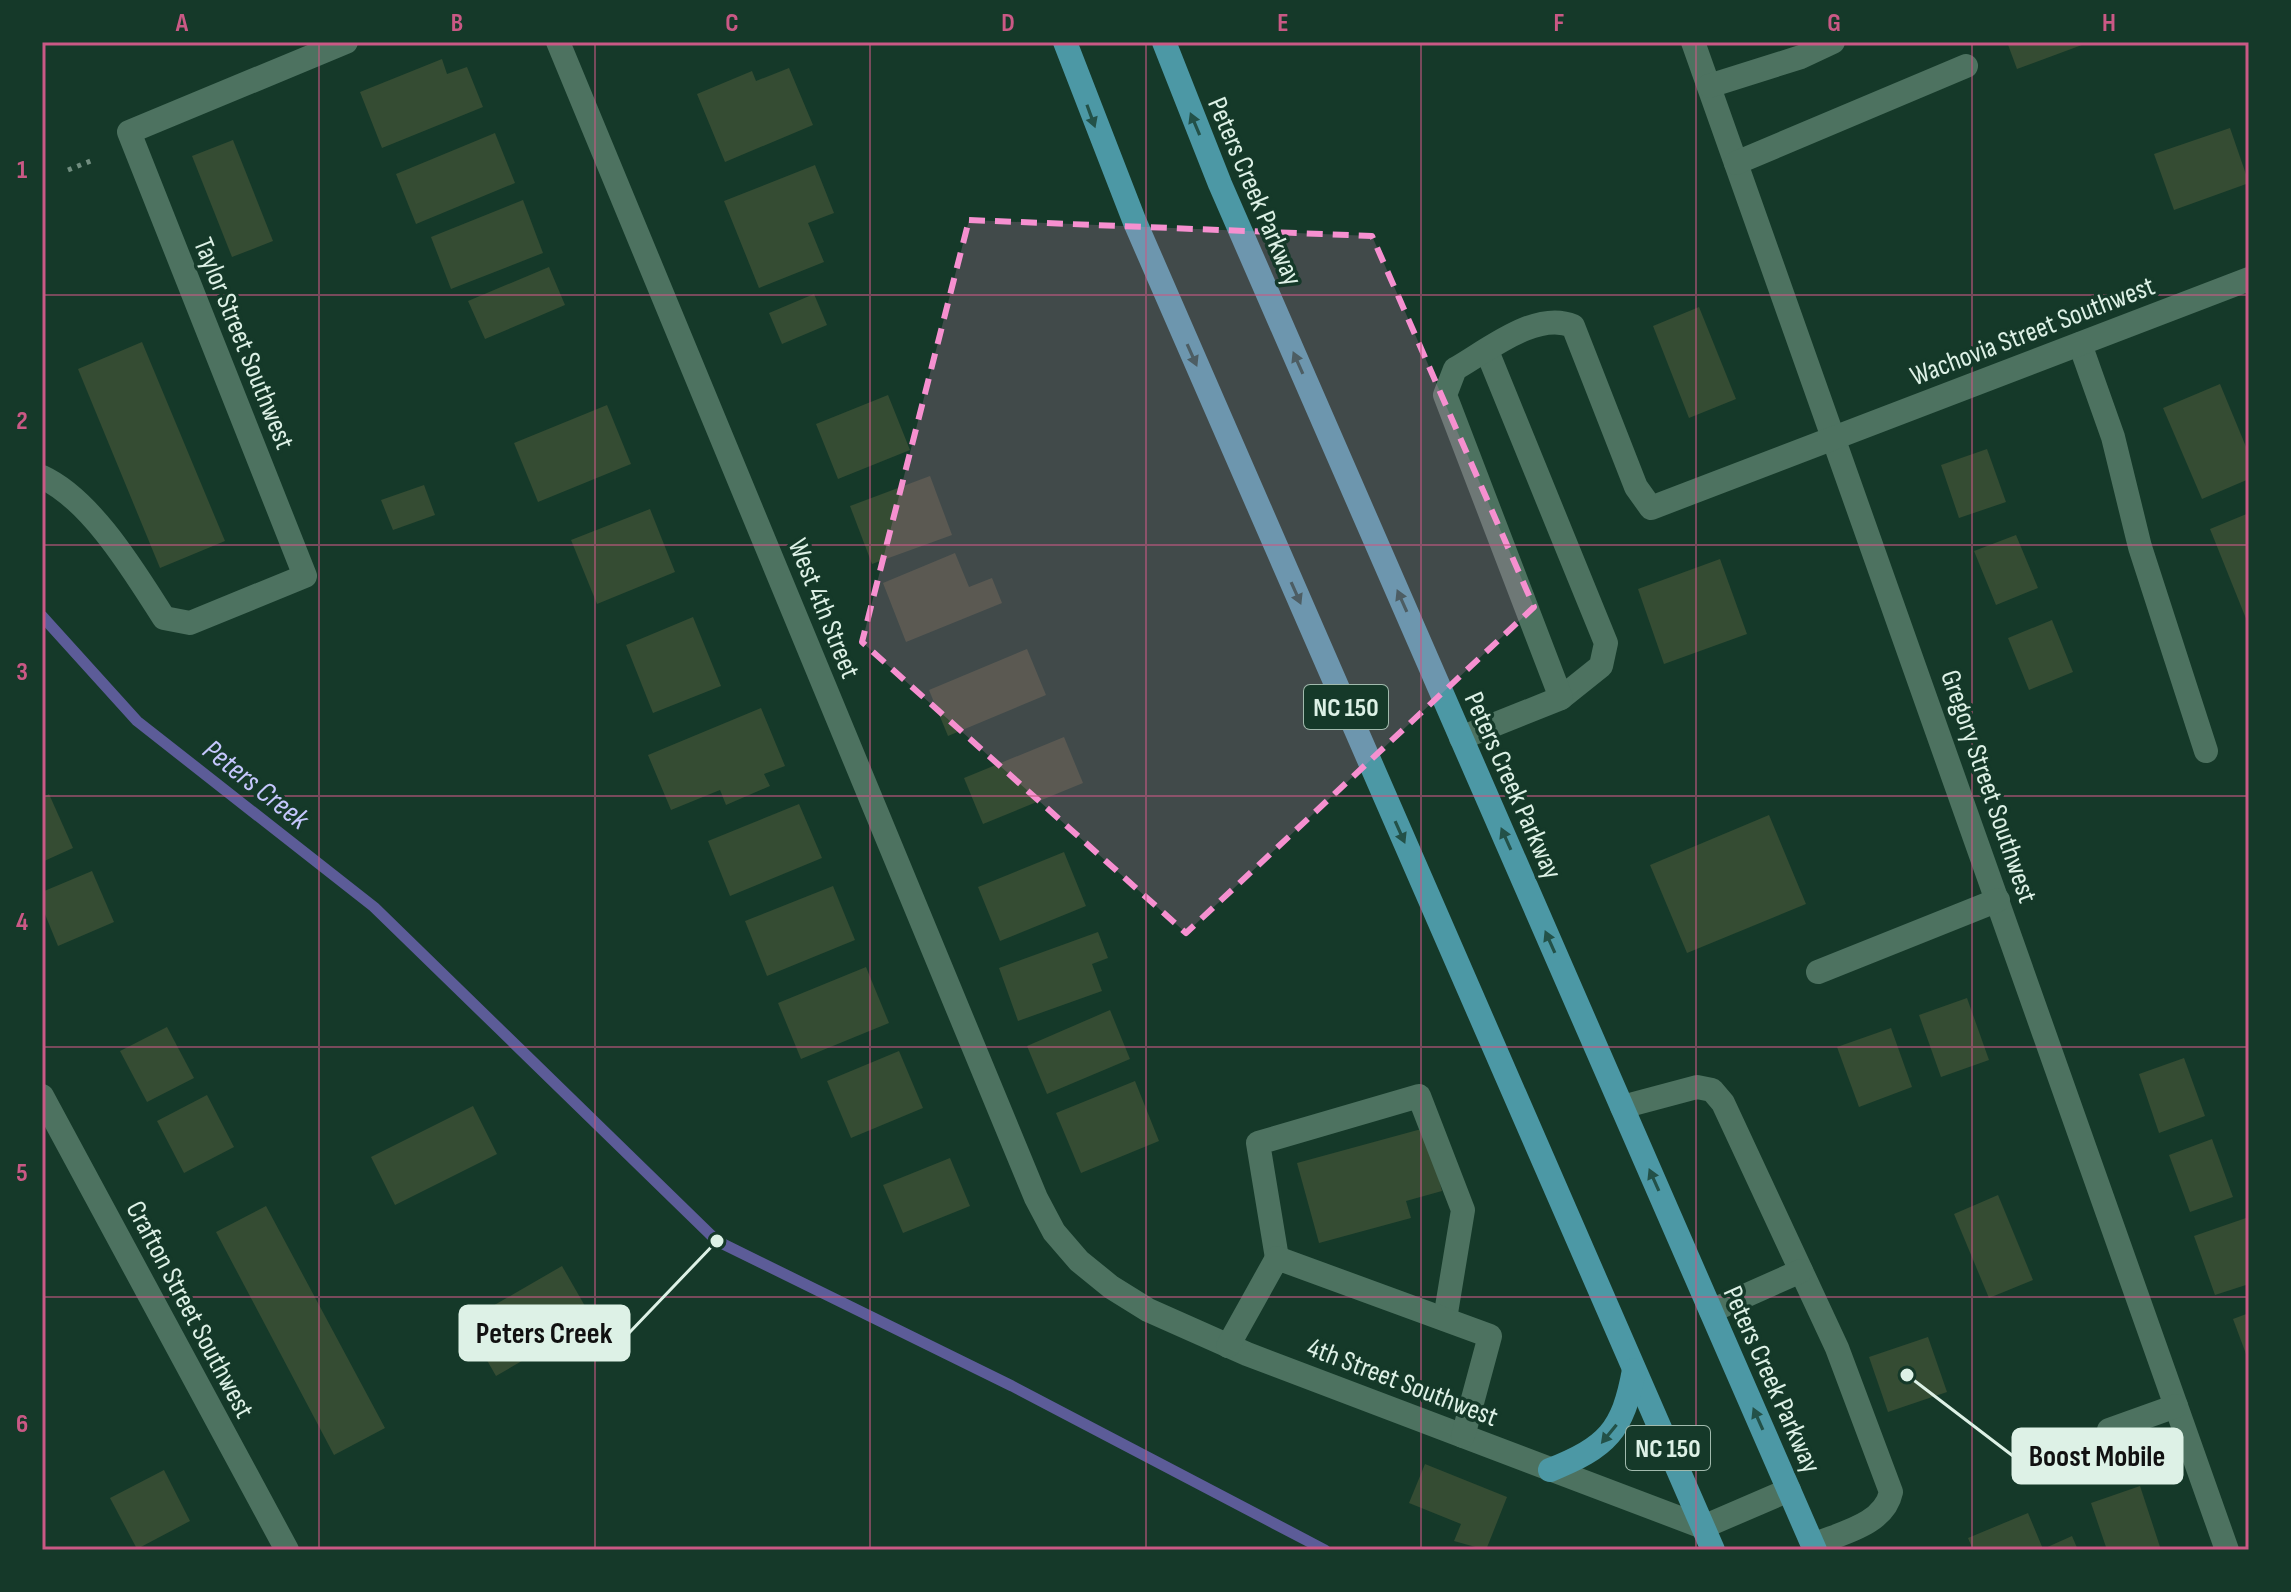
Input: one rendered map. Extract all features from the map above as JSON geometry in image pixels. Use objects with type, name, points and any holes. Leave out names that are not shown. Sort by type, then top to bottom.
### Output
[{"type":"main road","name":"NC 150","points":[[1065,42],[1094,125],[1140,235],[1713,1550]]},
{"type":"main road","name":"Peters Creek Parkway","points":[[1164,42],[1214,171],[1814,1548]]},
{"type":"main road","points":[[1550,1470],[1586,1455],[1613,1433],[1628,1399],[1634,1370]]},
{"type":"street","name":"Taylor Street Southwest","points":[[42,477],[89,515],[134,571],[164,618],[190,623],[305,576],[129,132],[346,42]]},
{"type":"street","name":"West 4th Street","points":[[558,42],[1036,1198]]},
{"type":"street","name":"Gregory Street Southwest","points":[[1693,42],[1836,437],[2227,1550]]},
{"type":"street","points":[[1709,86],[1801,57],[1833,42]]},
{"type":"street","points":[[1736,163],[1966,66]]},
{"type":"street","name":"Wachovia Street Southwest","points":[[1487,351],[1534,325],[1561,320],[1573,326],[1636,487],[1651,508],[2249,279]]},
{"type":"street","points":[[2080,344],[2113,437],[2140,547],[2206,751]]},
{"type":"street","points":[[1461,738],[1561,698],[1601,666],[1606,643],[1487,351],[1455,369],[1445,395],[1561,698]]},
{"type":"street","points":[[1818,972],[1998,900]]},
{"type":"street","points":[[1622,1107],[1697,1087],[1712,1090],[1723,1103],[1837,1348],[1891,1492],[1888,1507],[1872,1520],[1814,1548]]},
{"type":"street","name":"Crafton Street Southwest","points":[[42,1096],[287,1550]]},
{"type":"street","points":[[1228,1346],[1277,1258],[1258,1143],[1419,1096],[1463,1210],[1445,1319]]},
{"type":"street","name":"4th Street Southwest","points":[[1036,1198],[1054,1232],[1079,1261],[1111,1287],[1148,1310],[1228,1346],[1703,1527]]},
{"type":"street","points":[[1277,1258],[1490,1336],[1463,1436]]},
{"type":"street","points":[[1711,1311],[1801,1271]]},
{"type":"street","points":[[2109,1430],[2176,1406]]},
{"type":"street","points":[[1703,1527],[1789,1490]]},
{"type":"path","points":[[68,170],[93,160]]},
{"type":"highlighted area","points":[[969,220],[1372,236],[1534,607],[1186,933],[862,642]]},
{"type":"building","points":[[2007,42],[2090,42],[2017,69]]},
{"type":"building","points":[[442,59],[447,74],[467,67],[483,107],[382,148],[360,92]]},
{"type":"building","points":[[789,68],[813,125],[725,162],[697,94],[752,71],[756,81]]},
{"type":"building","points":[[2230,128],[2249,183],[2174,210],[2154,154]]},
{"type":"building","points":[[495,133],[515,183],[416,224],[396,174]]},
{"type":"building","points":[[233,140],[273,241],[232,257],[192,156]]},
{"type":"building","points":[[815,165],[834,213],[808,223],[824,262],[759,288],[724,201]]},
{"type":"building","points":[[523,200],[543,253],[451,289],[431,237]]},
{"type":"building","points":[[549,267],[565,305],[485,339],[468,301]]},
{"type":"building","points":[[814,294],[827,325],[782,344],[769,313]]},
{"type":"building","points":[[1699,307],[1736,399],[1689,418],[1653,326]]},
{"type":"building","points":[[142,342],[225,541],[160,568],[78,369]]},
{"type":"building","points":[[2220,384],[2249,454],[2249,479],[2202,499],[2163,408]]},
{"type":"building","points":[[888,395],[910,450],[838,479],[816,424]]},
{"type":"building","points":[[607,405],[631,464],[538,502],[514,443]]},
{"type":"building","points":[[1987,449],[2006,502],[1959,518],[1941,465]]},
{"type":"building","points":[[930,476],[952,535],[872,564],[850,506]]},
{"type":"building","points":[[424,485],[435,515],[393,530],[381,500]]},
{"type":"building","points":[[650,509],[675,572],[597,604],[571,540]]},
{"type":"building","points":[[2249,513],[2249,626],[2210,529]]},
{"type":"building","points":[[2016,535],[2038,588],[1996,605],[1974,551]]},
{"type":"building","points":[[955,553],[969,587],[992,578],[1002,603],[906,642],[883,583]]},
{"type":"building","points":[[1720,559],[1747,634],[1664,664],[1638,589]]},
{"type":"building","points":[[693,617],[721,686],[653,713],[626,645]]},
{"type":"building","points":[[2052,620],[2073,672],[2029,690],[2008,638]]},
{"type":"building","points":[[1027,649],[1046,695],[948,736],[929,690]]},
{"type":"building","points":[[761,708],[785,766],[764,774],[770,786],[726,805],[720,790],[671,810],[648,755]]},
{"type":"building","points":[[1064,737],[1083,783],[983,824],[964,778]]},
{"type":"building","points":[[49,794],[73,848],[42,862],[42,798]]},
{"type":"building","points":[[799,804],[822,858],[730,896],[708,841]]},
{"type":"building","points":[[1769,815],[1806,904],[1687,953],[1650,865]]},
{"type":"building","points":[[1064,852],[1086,906],[1000,941],[978,887]]},
{"type":"building","points":[[92,871],[114,922],[58,946],[42,907],[42,892]]},
{"type":"building","points":[[833,886],[855,940],[767,976],[745,921]]},
{"type":"building","points":[[1098,932],[1108,958],[1092,964],[1102,991],[1018,1021],[999,968]]},
{"type":"building","points":[[866,967],[889,1023],[801,1059],[778,1003]]},
{"type":"building","points":[[1967,998],[1989,1060],[1941,1077],[1919,1015]]},
{"type":"building","points":[[1110,1010],[1130,1059],[1047,1094],[1027,1046]]},
{"type":"building","points":[[167,1027],[194,1078],[147,1102],[120,1051]]},
{"type":"building","points":[[1891,1028],[1912,1087],[1859,1107],[1837,1047]]},
{"type":"building","points":[[899,1051],[923,1108],[851,1138],[827,1081]]},
{"type":"building","points":[[2184,1058],[2205,1116],[2159,1133],[2139,1074]]},
{"type":"building","points":[[1135,1081],[1159,1141],[1081,1173],[1056,1113]]},
{"type":"building","points":[[207,1095],[234,1147],[184,1173],[157,1121]]},
{"type":"building","points":[[473,1106],[497,1154],[395,1205],[371,1157]]},
{"type":"building","points":[[1425,1128],[1442,1191],[1406,1201],[1411,1218],[1319,1243],[1297,1163]]},
{"type":"building","points":[[2212,1139],[2233,1197],[2190,1212],[2169,1155]]},
{"type":"building","points":[[950,1158],[970,1206],[903,1233],[883,1185]]},
{"type":"building","points":[[1998,1195],[2033,1280],[1989,1298],[1954,1214]]},
{"type":"building","points":[[266,1206],[385,1428],[334,1455],[216,1232]]},
{"type":"building","points":[[2246,1218],[2249,1284],[2215,1295],[2194,1236]]},
{"type":"building","points":[[562,1266],[593,1320],[496,1376],[465,1322]]},
{"type":"building","points":[[2249,1313],[2249,1362],[2233,1319]]},
{"type":"building","points":[[1928,1337],[1947,1392],[1888,1412],[1869,1357]]},
{"type":"building","points":[[1425,1464],[1507,1497],[1486,1550],[1454,1541],[1461,1524],[1409,1503]]},
{"type":"building","points":[[164,1470],[190,1521],[137,1549],[110,1498]]},
{"type":"building","points":[[2140,1486],[2161,1550],[2107,1550],[2091,1503]]},
{"type":"building","points":[[2028,1513],[2043,1549],[2072,1536],[2078,1550],[1973,1550],[1968,1538]]},
{"type":"waterway","name":"Peters Creek","points":[[42,616],[137,721],[374,907],[717,1241],[1012,1386],[1325,1550]]},
{"type":"place","name":"Peters Creek","points":[[717,1241]]},
{"type":"place","name":"Boost Mobile","points":[[1907,1375]]}]
